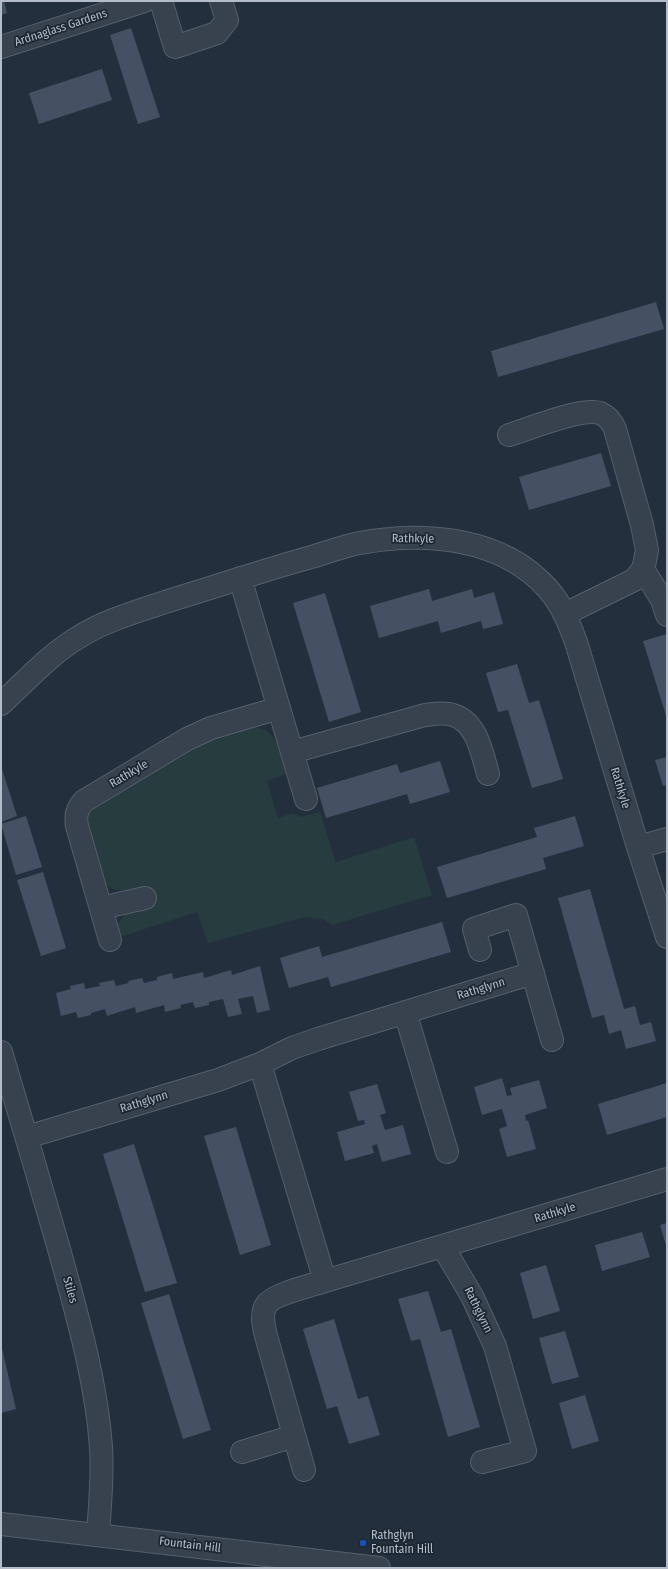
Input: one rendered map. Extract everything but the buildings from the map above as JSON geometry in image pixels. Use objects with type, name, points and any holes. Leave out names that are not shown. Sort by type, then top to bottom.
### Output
[{"type":"street","name":"Ardnaglass Gardens","points":[[1,47],[144,1]]},
{"type":"street","points":[[161,1],[175,47],[217,33],[227,20],[221,1]]},
{"type":"street","points":[[509,435],[583,412],[600,413],[610,421],[615,429],[642,525],[647,550],[643,569],[634,580],[565,614]]},
{"type":"street","name":"Rathkyle","points":[[1,704],[63,648],[92,629],[114,619],[240,578],[358,543],[385,539],[414,537],[446,540],[476,546],[494,552],[514,560],[545,586],[565,614],[576,642],[667,937]]},
{"type":"street","points":[[643,569],[662,600],[667,615]]},
{"type":"street","points":[[240,578],[306,799]]},
{"type":"street","name":"Rathkyle","points":[[110,940],[76,821],[76,813],[81,804],[186,739],[211,728],[280,708]]},
{"type":"street","points":[[292,752],[425,716],[447,714],[454,715],[461,719],[472,730],[478,741],[488,774]]},
{"type":"street","points":[[638,847],[667,839]]},
{"type":"street","points":[[101,908],[145,898]]},
{"type":"street","points":[[480,950],[474,929],[516,915],[552,1040]]},
{"type":"street","name":"Rathglynn","points":[[27,1137],[218,1080],[260,1064],[292,1048],[533,973]]},
{"type":"street","points":[[405,1012],[447,1152]]},
{"type":"street","name":"Stiles","points":[[1,1052],[27,1137],[81,1327],[94,1385],[101,1448],[98,1534]]},
{"type":"street","points":[[260,1064],[325,1281]]},
{"type":"street","name":"Rathkyle","points":[[443,1247],[667,1179]]},
{"type":"street","points":[[304,1470],[268,1343],[264,1324],[264,1313],[268,1303],[275,1298],[325,1281],[443,1247]]},
{"type":"street","name":"Rathglynn","points":[[443,1247],[472,1296],[493,1340],[525,1451],[482,1462]]},
{"type":"street","points":[[242,1452],[294,1436]]},
{"type":"street","name":"Fountain Hill","points":[[1,1524],[98,1534],[379,1568]]},
{"type":"green space","points":[[247,727],[258,728],[266,731],[272,735],[279,748],[286,774],[267,781],[278,818],[293,813],[301,817],[320,812],[336,862],[414,837],[432,895],[332,925],[322,919],[305,917],[208,943],[197,912],[123,936],[118,933],[117,925],[125,914],[151,907],[147,887],[118,890],[113,889],[104,882],[85,818],[90,811],[201,743]]},
{"type":"place","name":"Rathglyn Fountain Hill","points":[[363,1543]]}]
